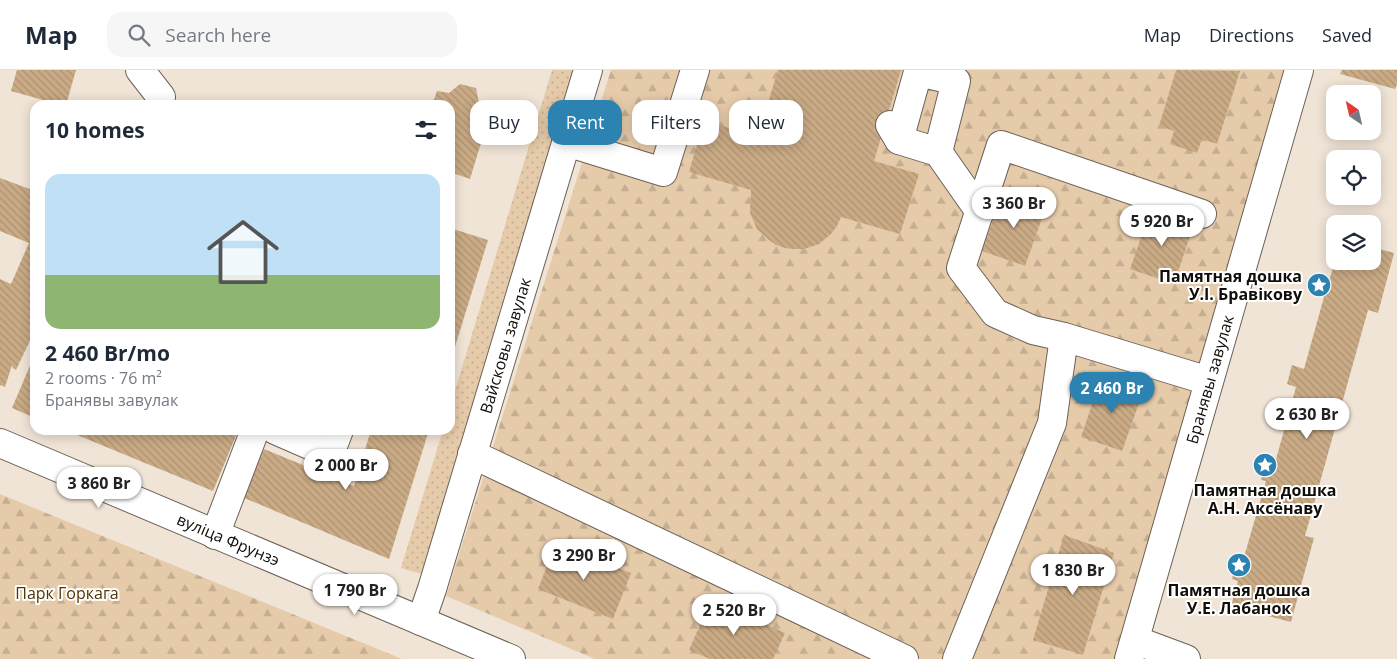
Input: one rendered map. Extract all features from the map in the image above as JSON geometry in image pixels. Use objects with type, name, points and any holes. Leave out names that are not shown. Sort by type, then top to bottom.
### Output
[{"type":"street","points":[[140,70],[161,97]]},
{"type":"street","name":"Вайсковы завулак","points":[[579,100],[588,70]]},
{"type":"street","points":[[576,145],[662,172],[696,70]]},
{"type":"street","points":[[938,152],[956,81],[917,71],[893,130],[938,152],[980,212]]},
{"type":"street","name":"Бранявы завулак","points":[[1132,649],[1295,71]]},
{"type":"street","points":[[1202,214],[1001,144],[961,268],[995,313],[1033,330],[1064,337],[1209,381]]},
{"type":"street","name":"Вайсковы завулак","points":[[421,621],[565,145]]},
{"type":"street","points":[[957,659],[1052,423],[1064,337]]},
{"type":"street","points":[[215,535],[253,435]]},
{"type":"street","points":[[286,435],[330,454],[337,435]]},
{"type":"street","name":"вуліца Фрунзэ","points":[[0,443],[511,659]]},
{"type":"street","points":[[472,454],[904,659]]},
{"type":"street","points":[[1132,649],[1186,659]]},
{"type":"green space","points":[[552,70],[583,70],[574,100],[548,100],[548,145],[560,145],[429,576],[401,568],[441,435],[455,435],[455,390],[529,145],[538,145],[538,116]]},
{"type":"green space","points":[[611,70],[1286,70],[1123,659],[595,659],[446,596],[587,145],[622,145],[622,100],[602,100]]},
{"type":"green space","name":"Парк Горкага","points":[[0,494],[402,659],[0,659]]},
{"type":"building","points":[[17,70],[76,70],[67,100],[43,100],[11,91]]},
{"type":"building","points":[[778,70],[901,70],[874,161],[919,174],[900,234],[841,217],[831,234],[819,244],[804,249],[785,248],[776,245],[757,229],[750,213],[751,190],[689,172],[697,145],[719,145],[719,125],[729,128],[729,145],[803,145],[803,100],[769,100]]},
{"type":"building","points":[[1176,70],[1240,71],[1217,144],[1202,139],[1197,153],[1170,144],[1174,131],[1159,126]]},
{"type":"building","points":[[1342,70],[1397,70],[1397,84],[1395,89],[1340,74]]},
{"type":"building","points":[[460,84],[476,88],[478,100],[470,100],[470,145],[480,145],[470,179],[455,174],[455,100],[434,100],[437,91],[449,93]]},
{"type":"building","points":[[0,178],[30,189],[30,341],[16,370],[12,365],[5,387],[0,385],[0,279],[11,284],[29,243],[0,231]]},
{"type":"building","points":[[1003,192],[1046,207],[1025,266],[982,251]]},
{"type":"building","points":[[1151,209],[1194,224],[1174,284],[1130,269]]},
{"type":"building","points":[[455,230],[488,240],[455,347]]},
{"type":"building","points":[[1381,249],[1394,253],[1378,313],[1368,310],[1305,536],[1314,538],[1291,622],[1231,606],[1238,581],[1232,579],[1236,562],[1242,564],[1266,481],[1261,480],[1266,461],[1275,463],[1296,387],[1287,384],[1292,365],[1304,369],[1324,297],[1314,295],[1319,275],[1330,278],[1332,270],[1381,270]]},
{"type":"building","points":[[30,366],[30,416],[12,408]]},
{"type":"building","points":[[1101,378],[1143,392],[1122,451],[1081,437]]},
{"type":"building","points":[[77,435],[236,435],[213,491]]},
{"type":"building","points":[[369,435],[427,435],[389,559],[242,497],[264,449],[354,486]]},
{"type":"building","points":[[1064,535],[1114,553],[1083,655],[1033,640]]},
{"type":"building","points":[[556,543],[631,573],[613,619],[538,589]]},
{"type":"building","points":[[711,600],[785,633],[773,659],[710,659],[689,650]]},
{"type":"place","name":"Памятная дошка У.І. Бравікову","points":[[1319,285]]},
{"type":"place","name":"Памятная дошка А.Н. Аксёнаву","points":[[1265,465]]},
{"type":"place","name":"Памятная дошка У.Е. Лабанок","points":[[1239,565]]}]
